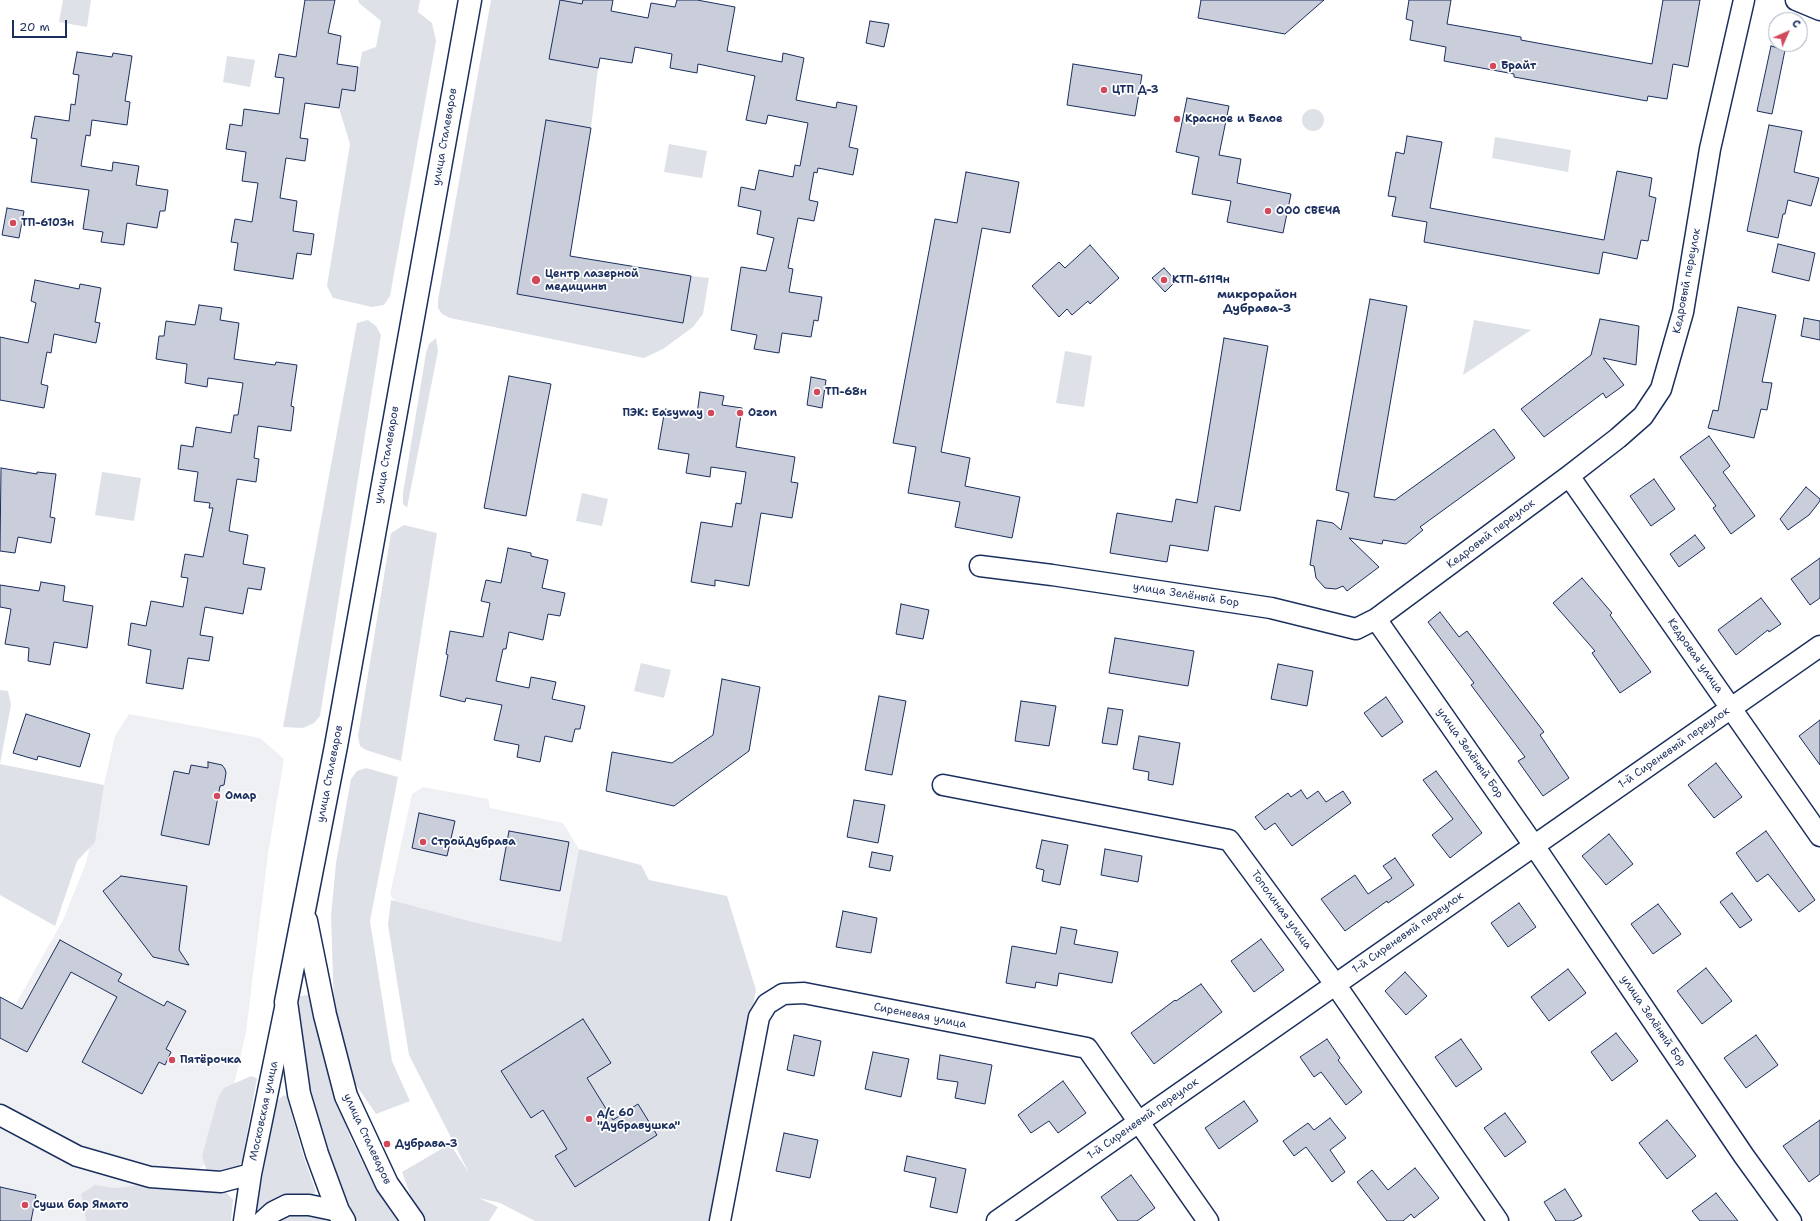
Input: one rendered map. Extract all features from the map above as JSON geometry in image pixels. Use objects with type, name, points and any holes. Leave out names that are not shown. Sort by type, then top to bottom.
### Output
[{"type":"main road","name":"улица Сталеваров","points":[[341,1216],[317,1154],[299,1094],[286,1002],[336,746],[470,0]]},
{"type":"main road","name":"улица Сталеваров","points":[[303,910],[325,1014],[346,1096],[387,1184],[413,1221]]},
{"type":"street","name":"Кедровый переулок","points":[[1376,619],[1569,476],[1643,416],[1661,389],[1683,312],[1710,149],[1744,0]]},
{"type":"street","points":[[1796,0],[1820,10]]},
{"type":"street","name":"Кедровая улица","points":[[1569,476],[1820,836]]},
{"type":"street","name":"улица Зелёный Бор","points":[[980,566],[1271,608],[1356,629],[1376,619],[1535,847],[1744,1156],[1791,1221]]},
{"type":"street","name":"1-й Сиреневый переулок","points":[[997,1221],[1335,984],[1535,847],[1820,646]]},
{"type":"street","name":"Тополиная улица","points":[[943,785],[1229,840],[1335,984],[1498,1221]]},
{"type":"street","name":"Сиреневая улица","points":[[720,1221],[759,1017],[767,1004],[783,994],[804,993],[1087,1048],[1208,1221]]},
{"type":"street","name":"Московская улица","points":[[244,1221],[251,1174],[286,1002]]},
{"type":"street","points":[[0,1116],[77,1156],[150,1177],[221,1182],[251,1174]]},
{"type":"street","points":[[263,1221],[273,1212],[287,1205],[309,1205],[341,1216]]},
{"type":"shaded area","points":[[63,0],[91,0],[87,27],[59,22]]},
{"type":"shaded area","points":[[358,0],[420,0],[418,12],[432,23],[436,41],[390,296],[384,305],[372,307],[333,298],[327,286],[350,144],[339,108],[342,89],[355,91],[362,52],[376,47],[381,21],[359,3]]},
{"type":"shaded area","points":[[491,0],[583,0],[582,4],[560,1],[549,59],[598,68],[591,128],[546,120],[517,294],[683,322],[691,276],[709,278],[703,314],[693,327],[663,349],[644,358],[450,318],[442,314],[438,308],[438,300]]},
{"type":"shaded area","points":[[227,56],[255,60],[250,87],[223,82]]},
{"type":"shaded area","points":[[1313,109],[1321,112],[1324,120],[1321,128],[1313,131],[1305,128],[1302,120],[1305,112]]},
{"type":"shaded area","points":[[1495,137],[1571,150],[1568,172],[1492,158]]},
{"type":"shaded area","points":[[669,144],[707,151],[702,178],[664,172]]},
{"type":"shaded area","points":[[368,320],[376,326],[381,335],[320,716],[314,723],[303,728],[283,727],[357,323]]},
{"type":"shaded area","points":[[1474,320],[1531,330],[1463,375]]},
{"type":"shaded area","points":[[436,338],[438,351],[407,508],[403,504],[403,493],[426,353],[429,344]]},
{"type":"shaded area","points":[[1065,351],[1092,356],[1084,407],[1056,403]]},
{"type":"shaded area","points":[[102,472],[141,478],[134,521],[95,515]]},
{"type":"shaded area","points":[[582,493],[608,499],[602,526],[576,521]]},
{"type":"shaded area","points":[[404,525],[437,533],[401,761],[366,750],[360,746],[358,736],[391,533]]},
{"type":"shaded area","points":[[641,663],[671,670],[664,698],[634,691]]},
{"type":"shaded area","points":[[0,690],[8,691],[11,705],[0,764]]},
{"type":"shaded area","points":[[129,714],[260,738],[284,759],[268,854],[246,1032],[219,1152],[138,1221],[0,1221],[0,1032],[63,920],[86,863],[115,736]]},
{"type":"shaded area","points":[[0,764],[104,785],[95,842],[77,861],[55,926],[0,895]]},
{"type":"shaded area","points":[[366,768],[398,777],[370,921],[392,1061],[410,1101],[376,1114],[350,1076],[334,1008],[331,916],[336,863],[351,779],[357,771]]},
{"type":"shaded area","points":[[423,787],[488,799],[490,808],[563,823],[579,849],[561,942],[469,921],[400,909],[390,894],[412,794]]},
{"type":"shaded area","name":"д/с 60 \"Дубравушка\"","points":[[579,849],[641,865],[649,880],[727,896],[756,990],[712,1221],[535,1221],[500,1203],[479,1198],[498,1207],[489,1221],[426,1221],[418,1211],[411,1197],[402,1172],[450,1144],[469,1173],[409,1055],[388,925],[391,900],[469,921],[561,942]]},
{"type":"shaded area","points":[[309,995],[331,1084],[351,1139],[377,1191],[398,1221],[358,1221],[349,1205],[326,1151],[309,1090],[297,1011],[300,996]]},
{"type":"shaded area","points":[[251,1076],[257,1078],[242,1161],[238,1168],[233,1172],[207,1172],[202,1156],[218,1098],[224,1088]]},
{"type":"shaded area","points":[[284,1095],[287,1097],[303,1155],[316,1192],[312,1195],[291,1195],[258,1214],[257,1206],[275,1109],[278,1100]]},
{"type":"shaded area","points":[[150,1184],[211,1189],[227,1193],[233,1200],[231,1221],[86,1221],[81,1194],[95,1185],[115,1188]]},
{"type":"shaded area","points":[[290,1214],[315,1214],[326,1221],[276,1221]]},
{"type":"building","points":[[305,0],[335,0],[328,33],[341,36],[337,64],[358,67],[355,91],[342,89],[339,108],[305,103],[300,138],[308,139],[305,161],[286,158],[280,198],[297,201],[293,231],[314,234],[311,255],[297,253],[293,279],[234,270],[238,243],[231,242],[235,219],[252,222],[258,183],[242,181],[246,152],[226,149],[230,124],[242,126],[244,109],[279,114],[284,78],[275,77],[279,54],[296,57]]},
{"type":"building","points":[[560,0],[582,4],[583,0],[613,0],[611,11],[648,18],[651,3],[675,7],[677,0],[697,0],[735,7],[727,51],[782,62],[783,53],[804,58],[796,100],[836,108],[837,102],[857,106],[849,147],[858,149],[853,175],[818,168],[817,173],[814,172],[809,200],[818,202],[814,221],[798,218],[788,268],[793,269],[789,292],[822,297],[818,321],[814,320],[811,337],[782,333],[779,353],[754,349],[757,335],[731,330],[741,267],[766,271],[774,238],[757,234],[761,211],[738,206],[741,187],[755,190],[759,170],[793,177],[795,165],[800,166],[808,123],[768,115],[766,124],[746,120],[755,76],[698,64],[697,73],[670,68],[672,54],[635,47],[632,63],[600,58],[598,68],[549,59]]},
{"type":"building","points":[[1201,0],[1324,0],[1285,34],[1198,18]]},
{"type":"building","points":[[1409,0],[1451,0],[1447,24],[1521,37],[1521,40],[1652,64],[1663,0],[1700,0],[1688,67],[1673,64],[1667,99],[1648,96],[1647,101],[1514,77],[1514,74],[1444,61],[1446,47],[1410,40],[1413,21],[1406,19]]},
{"type":"building","points":[[870,21],[889,24],[884,47],[866,43]]},
{"type":"building","points":[[77,52],[112,57],[113,53],[132,56],[125,101],[130,102],[127,125],[92,120],[90,136],[86,135],[81,166],[112,171],[113,162],[139,166],[136,185],[168,190],[165,211],[160,211],[157,228],[127,223],[124,245],[101,242],[103,232],[83,229],[89,190],[31,182],[37,139],[31,138],[35,116],[69,121],[71,104],[75,105],[79,75],[73,74]]},
{"type":"building","points":[[1770,52],[1785,52],[1772,114],[1757,111]]},
{"type":"building","name":"ЦТП Д-3","points":[[1073,64],[1142,75],[1135,116],[1067,105]]},
{"type":"building","points":[[1187,98],[1229,106],[1219,155],[1241,159],[1237,183],[1291,194],[1283,233],[1227,222],[1231,201],[1192,194],[1199,157],[1176,152]]},
{"type":"building","points":[[546,120],[591,128],[570,256],[691,276],[683,323],[517,294]]},
{"type":"building","points":[[1769,125],[1802,131],[1794,172],[1819,178],[1811,206],[1788,200],[1785,214],[1783,214],[1778,238],[1747,231]]},
{"type":"building","points":[[1407,136],[1442,142],[1430,208],[1604,240],[1617,171],[1652,178],[1649,196],[1656,198],[1648,241],[1641,240],[1637,259],[1603,252],[1599,274],[1424,242],[1427,222],[1392,216],[1396,197],[1388,196],[1396,152],[1404,154]]},
{"type":"building","points":[[966,172],[1019,182],[1010,233],[982,228],[941,452],[970,458],[965,486],[1020,497],[1012,538],[955,527],[960,502],[908,493],[916,447],[893,443],[935,219],[957,223]]},
{"type":"building","name":"ТП-6103н","points":[[7,208],[24,211],[19,238],[2,235]]},
{"type":"building","points":[[1778,244],[1815,253],[1809,281],[1772,272]]},
{"type":"building","points":[[1090,245],[1119,278],[1090,304],[1088,301],[1072,315],[1067,309],[1059,317],[1032,286],[1059,262],[1065,268]]},
{"type":"building","name":"КТП-6119н","points":[[1164,268],[1176,281],[1165,292],[1152,278]]},
{"type":"building","points":[[35,280],[79,289],[80,284],[101,288],[95,322],[100,323],[96,343],[54,334],[51,353],[47,352],[41,384],[48,386],[44,408],[0,400],[0,337],[28,343],[36,303],[31,301]]},
{"type":"building","points":[[1370,299],[1407,306],[1374,497],[1395,500],[1494,429],[1515,458],[1420,527],[1423,530],[1406,544],[1383,540],[1382,544],[1349,538],[1379,567],[1347,591],[1343,586],[1336,589],[1325,588],[1316,578],[1314,566],[1310,565],[1317,520],[1333,523],[1341,530],[1349,493],[1336,490]]},
{"type":"building","points":[[199,305],[222,308],[220,320],[239,323],[234,359],[275,365],[276,362],[297,365],[291,406],[294,407],[291,431],[258,426],[254,458],[259,459],[256,482],[237,479],[229,531],[248,535],[243,564],[265,568],[261,590],[248,588],[243,614],[205,607],[200,635],[213,637],[209,661],[188,658],[183,689],[146,683],[151,650],[128,645],[131,623],[146,626],[151,601],[183,607],[188,578],[181,577],[185,554],[203,557],[213,508],[209,508],[210,503],[194,501],[198,472],[178,469],[181,445],[193,447],[196,427],[231,433],[234,415],[238,415],[243,383],[208,378],[207,387],[185,383],[187,364],[156,359],[159,336],[164,336],[166,321],[195,325]]},
{"type":"building","points":[[1738,307],[1776,315],[1762,382],[1772,383],[1767,410],[1761,409],[1754,438],[1708,428],[1713,410],[1718,411]]},
{"type":"building","points":[[1804,318],[1820,321],[1820,340],[1801,336]]},
{"type":"building","points":[[1600,319],[1639,326],[1636,365],[1603,358],[1624,385],[1606,398],[1603,393],[1544,437],[1521,409],[1591,355]]},
{"type":"building","points":[[1224,338],[1268,346],[1240,511],[1215,506],[1208,551],[1170,545],[1167,562],[1110,553],[1117,513],[1172,522],[1176,499],[1197,503]]},
{"type":"building","points":[[509,376],[551,384],[526,516],[484,508]]},
{"type":"building","name":"ТП-68н","points":[[811,377],[826,380],[822,408],[807,405]]},
{"type":"building","points":[[700,392],[724,396],[722,405],[742,408],[736,447],[795,457],[791,482],[798,483],[792,518],[761,513],[749,586],[715,580],[715,586],[691,582],[701,522],[732,527],[736,503],[741,504],[746,472],[711,467],[710,477],[686,473],[689,454],[658,449],[665,409],[697,414]]},
{"type":"building","points":[[1709,436],[1730,466],[1723,472],[1755,516],[1731,534],[1713,508],[1716,506],[1680,457]]},
{"type":"building","points":[[1,468],[37,474],[37,472],[56,474],[50,517],[55,518],[51,543],[18,537],[15,553],[0,551]]},
{"type":"building","points":[[1654,479],[1675,509],[1651,526],[1630,496]]},
{"type":"building","points":[[1806,487],[1820,499],[1820,501],[1809,515],[1788,530],[1780,519]]},
{"type":"building","points":[[1695,535],[1705,548],[1679,567],[1670,554]]},
{"type":"building","points":[[508,548],[531,553],[531,556],[548,560],[542,588],[565,593],[560,616],[548,614],[543,640],[509,632],[506,649],[503,649],[496,681],[529,688],[531,677],[556,682],[552,699],[585,706],[580,729],[575,729],[572,742],[545,736],[540,762],[517,757],[519,745],[494,740],[502,705],[466,698],[465,702],[440,696],[448,655],[446,654],[450,631],[483,637],[490,603],[481,601],[486,580],[501,583]]},
{"type":"building","points":[[1820,558],[1820,598],[1810,605],[1791,579]]},
{"type":"building","points":[[1582,578],[1612,613],[1610,615],[1651,672],[1620,693],[1592,653],[1595,651],[1553,603]]},
{"type":"building","points":[[41,582],[65,586],[63,601],[93,606],[87,648],[54,642],[50,665],[28,661],[29,648],[5,644],[11,609],[0,607],[0,585],[39,591]]},
{"type":"building","points":[[1761,598],[1781,624],[1769,632],[1768,630],[1736,655],[1718,630]]},
{"type":"building","points":[[901,604],[929,610],[923,639],[896,634]]},
{"type":"building","points":[[1440,612],[1459,637],[1467,631],[1544,732],[1540,735],[1569,778],[1543,796],[1518,761],[1525,757],[1471,685],[1474,683],[1428,622]]},
{"type":"building","points":[[1115,638],[1194,651],[1188,686],[1109,673]]},
{"type":"building","points":[[1278,664],[1313,671],[1307,706],[1271,699]]},
{"type":"building","points":[[722,679],[760,687],[749,751],[674,806],[606,791],[612,752],[672,763],[713,735]]},
{"type":"building","points":[[879,696],[906,701],[892,775],[865,770]]},
{"type":"building","points":[[1386,697],[1403,722],[1382,737],[1364,713]]},
{"type":"building","points":[[1021,701],[1056,706],[1049,746],[1015,741]]},
{"type":"building","points":[[1108,708],[1123,710],[1117,745],[1102,743]]},
{"type":"building","points":[[26,714],[90,734],[80,767],[38,756],[37,760],[13,753]]},
{"type":"building","points":[[1820,720],[1820,765],[1799,736]]},
{"type":"building","points":[[1139,736],[1180,743],[1173,785],[1148,780],[1149,772],[1133,769]]},
{"type":"building","points":[[208,762],[222,765],[226,773],[224,785],[220,786],[209,845],[161,835],[174,771],[189,774],[191,765],[208,768]]},
{"type":"building","points":[[1716,763],[1742,797],[1714,818],[1688,785]]},
{"type":"building","points":[[1436,771],[1482,833],[1450,858],[1432,835],[1453,819],[1423,780]]},
{"type":"building","points":[[1301,790],[1307,799],[1318,791],[1326,802],[1343,791],[1351,803],[1292,846],[1275,823],[1265,830],[1255,817],[1288,793],[1291,797]]},
{"type":"building","points":[[854,800],[885,805],[878,843],[847,837]]},
{"type":"building","points":[[419,813],[455,821],[447,856],[412,848]]},
{"type":"building","points":[[509,831],[569,842],[560,891],[500,880]]},
{"type":"building","points":[[1766,831],[1815,900],[1799,912],[1768,874],[1757,882],[1736,853]]},
{"type":"building","points":[[1609,834],[1633,864],[1606,885],[1582,856]]},
{"type":"building","points":[[1042,840],[1068,845],[1060,885],[1042,881],[1044,870],[1036,868]]},
{"type":"building","points":[[1105,849],[1142,856],[1138,882],[1101,875]]},
{"type":"building","points":[[872,852],[893,856],[890,871],[869,867]]},
{"type":"building","points":[[1395,858],[1414,885],[1388,903],[1387,901],[1345,931],[1321,899],[1355,875],[1368,894],[1392,878],[1383,866]]},
{"type":"building","points":[[121,876],[187,886],[179,950],[189,965],[153,957],[103,891]]},
{"type":"building","points":[[1732,893],[1752,920],[1740,928],[1720,902]]},
{"type":"building","points":[[1519,903],[1536,927],[1508,947],[1491,923]]},
{"type":"building","points":[[1658,904],[1681,934],[1653,954],[1631,924]]},
{"type":"building","points":[[843,911],[877,918],[871,953],[836,947]]},
{"type":"building","points":[[1061,927],[1077,930],[1074,944],[1118,952],[1112,983],[1059,973],[1057,986],[1036,982],[1035,988],[1006,983],[1012,946],[1056,954]]},
{"type":"building","points":[[1261,939],[1284,970],[1254,992],[1231,961]]},
{"type":"building","points":[[60,940],[122,974],[118,981],[164,1006],[167,1001],[186,1011],[166,1049],[171,1052],[165,1065],[159,1062],[142,1094],[82,1062],[117,997],[71,972],[27,1052],[0,1038],[0,997],[22,1009]]},
{"type":"building","points":[[1706,968],[1732,1001],[1702,1024],[1677,991]]},
{"type":"building","points":[[1568,969],[1586,993],[1549,1021],[1531,997]]},
{"type":"building","points":[[1405,972],[1427,996],[1406,1015],[1385,991]]},
{"type":"building","points":[[1201,984],[1222,1012],[1154,1064],[1131,1033],[1175,1000],[1176,1001]]},
{"type":"building","points":[[583,1019],[611,1063],[587,1078],[613,1120],[638,1104],[657,1135],[575,1187],[555,1156],[567,1149],[543,1110],[531,1118],[501,1071]]},
{"type":"building","points":[[1616,1033],[1638,1061],[1612,1081],[1591,1052]]},
{"type":"building","points":[[794,1035],[821,1041],[814,1076],[787,1070]]},
{"type":"building","points":[[1756,1035],[1778,1065],[1746,1088],[1724,1058]]},
{"type":"building","points":[[1327,1039],[1340,1058],[1338,1060],[1362,1092],[1346,1105],[1321,1072],[1314,1077],[1300,1057]]},
{"type":"building","points":[[1461,1039],[1482,1069],[1456,1087],[1435,1057]]},
{"type":"building","points":[[873,1052],[909,1059],[901,1097],[865,1089]]},
{"type":"building","points":[[940,1055],[992,1065],[985,1104],[955,1098],[958,1082],[937,1079]]},
{"type":"building","points":[[1063,1081],[1086,1113],[1058,1133],[1049,1121],[1031,1133],[1018,1115]]},
{"type":"building","points":[[1244,1101],[1258,1121],[1219,1149],[1205,1128]]},
{"type":"building","points":[[1505,1113],[1526,1142],[1505,1157],[1484,1128]]},
{"type":"building","points":[[1330,1118],[1346,1138],[1330,1150],[1345,1172],[1332,1182],[1306,1147],[1294,1156],[1283,1141],[1308,1123],[1314,1130]]},
{"type":"building","points":[[1667,1120],[1696,1156],[1667,1179],[1639,1143]]},
{"type":"building","points":[[1820,1120],[1820,1174],[1809,1182],[1783,1146]]},
{"type":"building","points":[[784,1133],[818,1140],[810,1178],[776,1171]]},
{"type":"building","points":[[907,1156],[966,1169],[957,1213],[930,1207],[936,1178],[904,1171]]},
{"type":"building","points":[[1415,1168],[1439,1198],[1414,1218],[1411,1214],[1403,1221],[1387,1221],[1357,1182],[1372,1170],[1388,1190]]},
{"type":"building","points":[[1131,1175],[1155,1208],[1137,1221],[1118,1221],[1101,1197]]},
{"type":"building","points":[[0,1187],[36,1195],[31,1221],[0,1221]]},
{"type":"building","points":[[1565,1189],[1582,1216],[1573,1221],[1556,1221],[1544,1202]]},
{"type":"building","points":[[1716,1193],[1738,1221],[1700,1221],[1692,1211]]},
{"type":"place","name":"Брайт","points":[[1493,66]]},
{"type":"place","name":"ЦТП Д-3","points":[[1104,90]]},
{"type":"place","name":"Красное и Белое","points":[[1177,119]]},
{"type":"place","name":"ООО СВЕЧА","points":[[1268,211]]},
{"type":"place","name":"ТП-6103н","points":[[13,223]]},
{"type":"place","name":"Центр лазерной медицины","points":[[536,280]]},
{"type":"place","name":"КТП-6119н","points":[[1164,280]]},
{"type":"place","name":"ТП-68н","points":[[817,392]]},
{"type":"place","name":"ПЭК: Easyway","points":[[711,413]]},
{"type":"place","name":"Ozon","points":[[740,413]]},
{"type":"place","name":"Омар","points":[[217,796]]},
{"type":"place","name":"СтройДубрава","points":[[423,842]]},
{"type":"place","name":"Пятёрочка","points":[[172,1060]]},
{"type":"place","name":"д/с 60 \"Дубравушка\"","points":[[589,1119]]},
{"type":"place","name":"Дубрава-3","points":[[387,1144]]},
{"type":"place","name":"Суши бар Ямато","points":[[25,1205]]},
{"type":"district","name":"микрорайон Дубрава-3","points":[[1257,302]]}]
